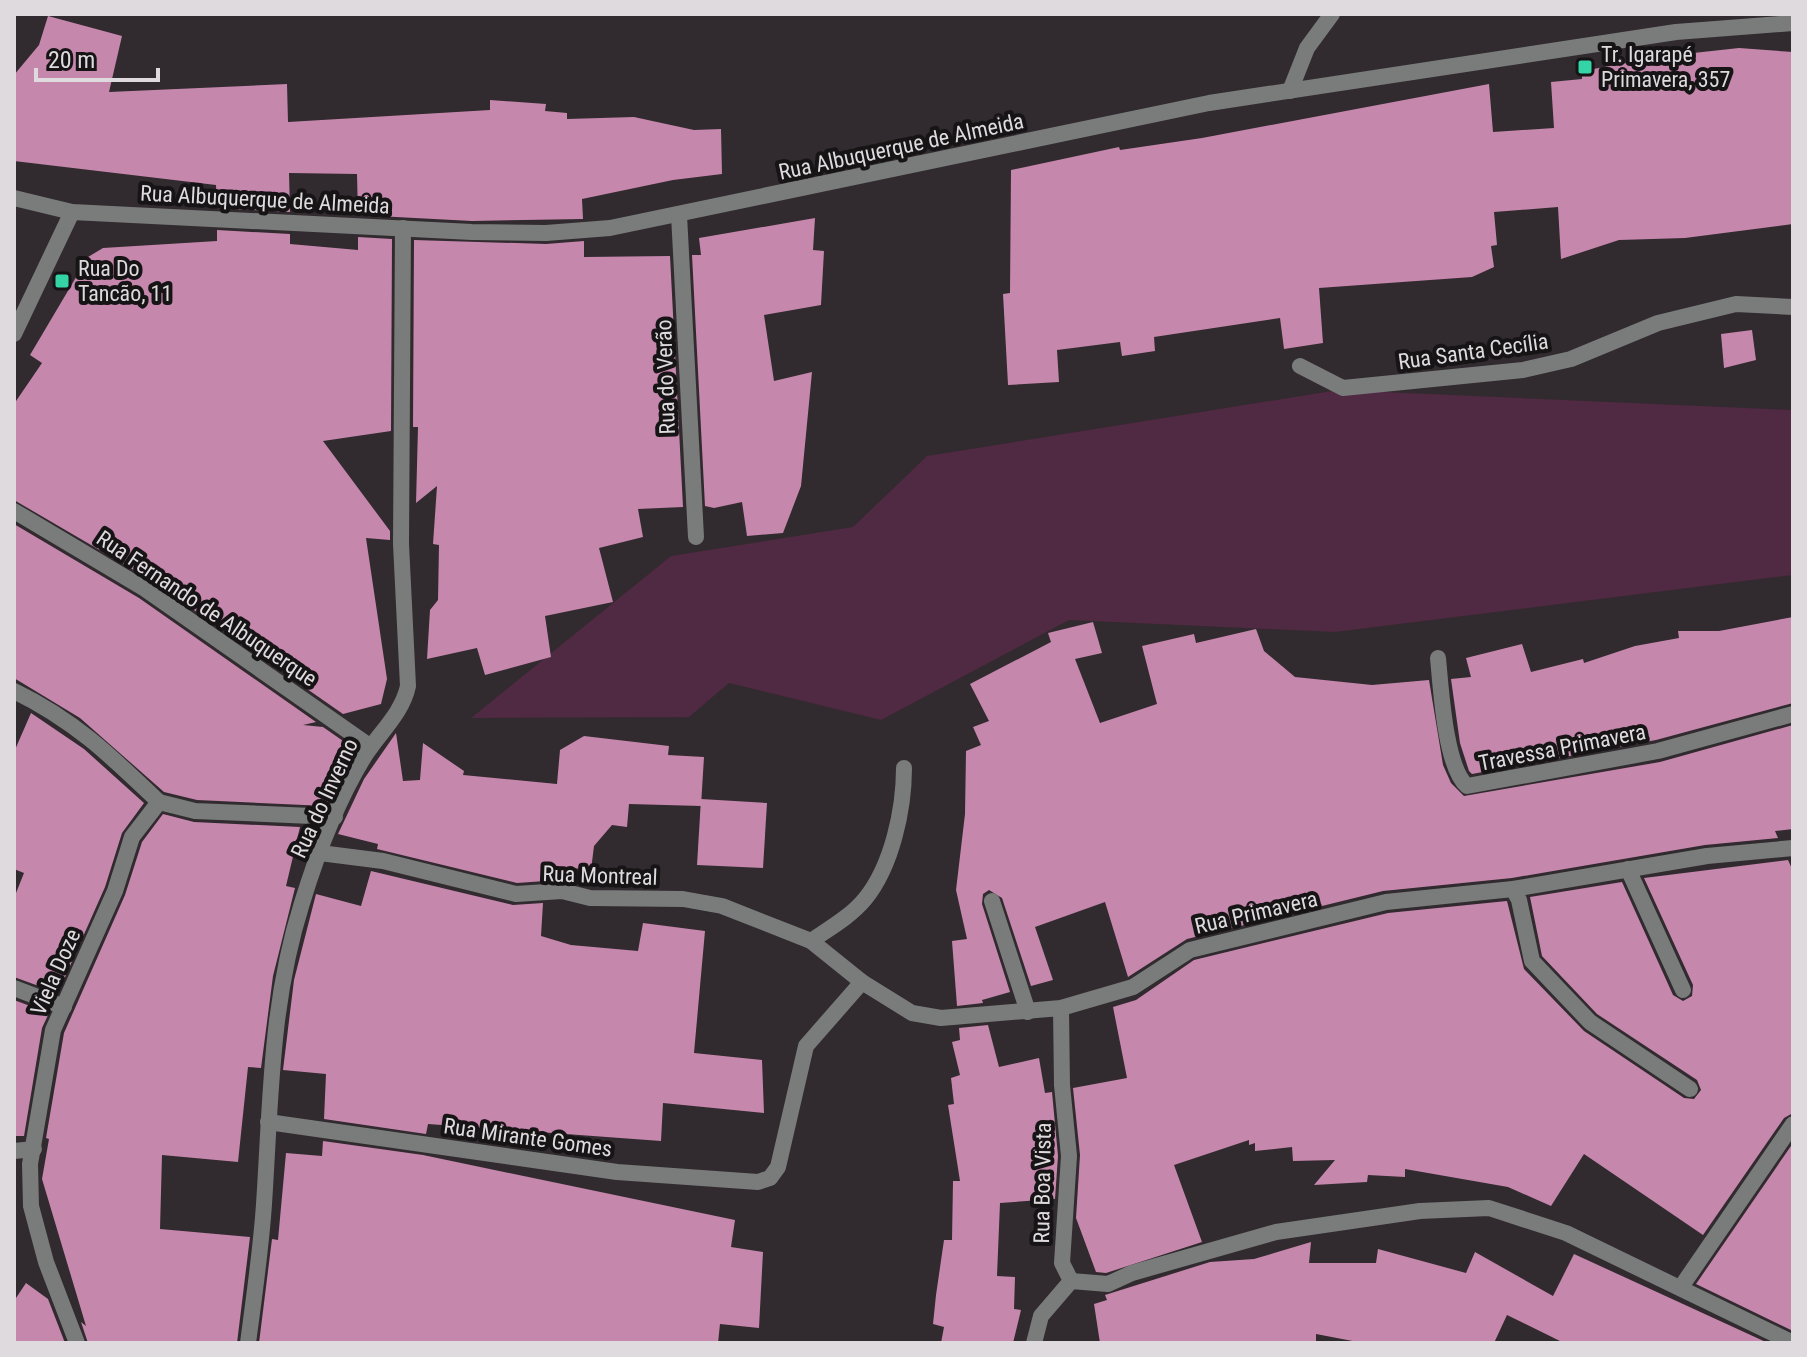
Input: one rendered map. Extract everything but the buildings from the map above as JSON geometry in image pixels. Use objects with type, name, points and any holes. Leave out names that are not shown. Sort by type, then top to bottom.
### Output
[{"type":"street","points":[[1290,91],[1307,48],[1332,14]]},
{"type":"street","name":"Rua Albuquerque de Almeida","points":[[14,198],[72,212],[546,233],[610,228],[1209,103],[1676,32],[1793,23]]},
{"type":"street","points":[[14,334],[72,212]]},
{"type":"street","name":"Rua do Verão","points":[[679,215],[696,537]]},
{"type":"street","name":"Rua do Inverno","points":[[248,1343],[264,1206],[274,1025],[302,902],[335,817],[371,747],[405,703],[408,686],[401,544],[403,228]]},
{"type":"street","name":"Rua Santa Cecília","points":[[1300,366],[1343,388],[1523,370],[1571,359],[1658,323],[1736,304],[1793,307]]},
{"type":"street","name":"Rua Fernando de Albuquerque","points":[[14,511],[145,589],[371,747]]},
{"type":"street","name":"Travessa Primavera","points":[[1438,658],[1454,760],[1458,777],[1467,786],[1673,748],[1793,714]]},
{"type":"street","points":[[14,691],[72,722],[92,737],[159,802],[195,811],[335,817]]},
{"type":"street","points":[[811,941],[849,916],[879,879],[899,814],[904,768]]},
{"type":"street","name":"Viela Doze","points":[[77,1343],[46,1262],[31,1206],[30,1164],[53,1030],[115,891],[128,845],[159,802]]},
{"type":"street","name":"Rua Primavera","points":[[862,982],[912,1013],[941,1018],[1061,1008],[1133,987],[1190,950],[1386,902],[1513,889],[1628,869],[1793,848]]},
{"type":"street","name":"Rua Montreal","points":[[320,853],[383,861],[516,894],[562,891],[590,898],[683,899],[709,904],[811,941],[862,982]]},
{"type":"street","points":[[1628,869],[1683,990]]},
{"type":"street","points":[[1513,889],[1519,900],[1532,961],[1590,1022],[1690,1089]]},
{"type":"street","points":[[992,901],[1028,1012]]},
{"type":"street","name":"Rua Mirante Gomes","points":[[268,1122],[617,1172],[758,1182],[770,1178],[778,1167],[806,1046],[862,982]]},
{"type":"street","points":[[14,988],[64,1007]]},
{"type":"street","name":"Rua Boa Vista","points":[[1061,1008],[1062,1085],[1069,1156],[1062,1263],[1071,1281]]},
{"type":"street","points":[[1681,1287],[1793,1124]]},
{"type":"street","points":[[14,1151],[34,1149]]},
{"type":"street","points":[[1034,1343],[1041,1316],[1071,1281],[1108,1284],[1132,1273],[1276,1232],[1420,1211],[1489,1208],[1566,1233],[1793,1343]]},
{"type":"shaded area","points":[[1338,390],[1793,410],[1793,575],[1335,632],[1069,620],[881,720],[729,683],[689,717],[471,718],[671,556],[853,527],[927,456]]},
{"type":"place","name":"Tr. Igarapé Primavera, 357","points":[[1585,67]]},
{"type":"place","name":"Rua Do Tancão, 11","points":[[62,281]]}]
